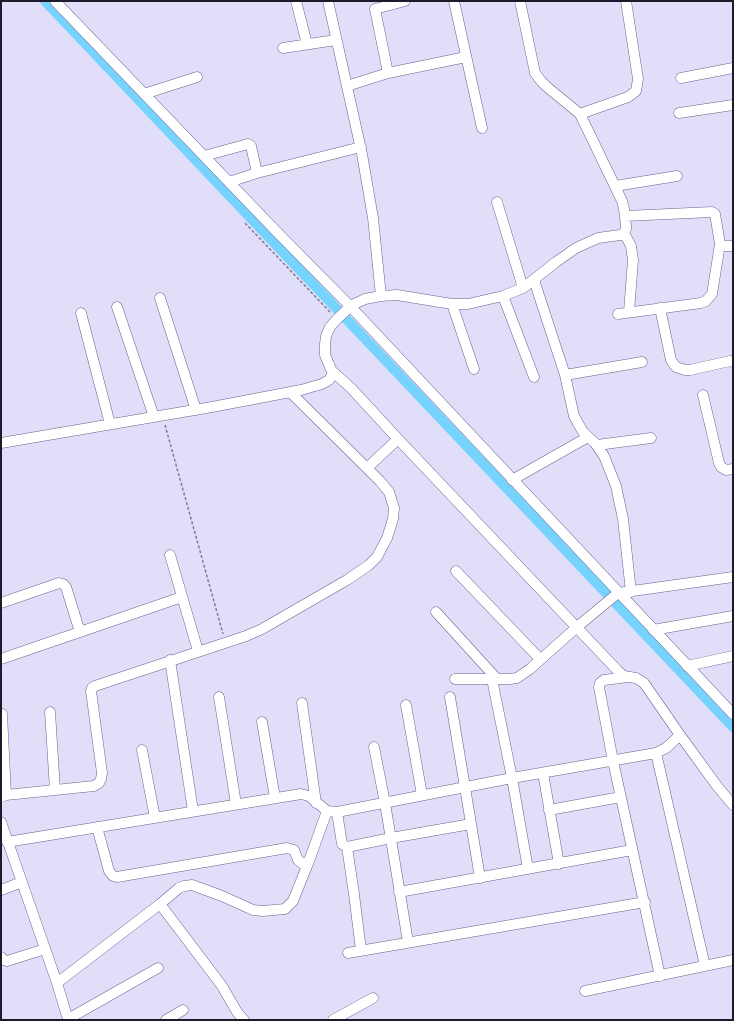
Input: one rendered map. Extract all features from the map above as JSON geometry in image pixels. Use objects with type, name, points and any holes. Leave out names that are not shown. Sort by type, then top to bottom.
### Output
[{"type":"street","points":[[55,1],[229,182],[343,313],[512,480],[616,595],[653,630],[733,714]]},
{"type":"street","points":[[296,1],[307,44]]},
{"type":"street","points":[[328,1],[361,147],[373,218],[381,296]]},
{"type":"street","points":[[388,73],[375,9],[405,1]]},
{"type":"street","points":[[454,1],[482,128]]},
{"type":"street","points":[[520,1],[535,73],[547,87],[580,114],[623,205],[626,229],[624,233],[631,246],[633,260],[629,312]]},
{"type":"street","points":[[580,114],[628,97],[636,91],[638,79],[626,1]]},
{"type":"street","points":[[283,48],[336,40]]},
{"type":"street","points":[[347,86],[388,73],[466,57]]},
{"type":"street","points":[[681,78],[733,68]]},
{"type":"street","points":[[144,94],[197,77]]},
{"type":"street","points":[[679,113],[733,105]]},
{"type":"street","points":[[204,156],[248,144],[251,146],[257,173]]},
{"type":"street","points":[[229,182],[257,173],[361,147]]},
{"type":"street","points":[[615,186],[677,176]]},
{"type":"street","points":[[496,202],[523,288]]},
{"type":"street","points":[[618,314],[701,303],[710,297],[712,294],[720,244],[715,214],[712,212],[625,216]]},
{"type":"street","points":[[624,233],[620,235],[598,238],[576,248],[523,288],[503,296],[468,304],[452,304],[397,295],[365,299],[343,313],[330,327],[324,344],[325,355],[332,371],[352,388],[398,439],[618,671],[628,677]]},
{"type":"street","points":[[720,244],[724,246],[733,246]]},
{"type":"street","points":[[534,280],[565,375],[577,424],[597,445],[612,472],[621,505],[631,592]]},
{"type":"street","points":[[503,296],[534,378]]},
{"type":"street","points":[[160,298],[196,410]]},
{"type":"street","points":[[452,304],[474,369]]},
{"type":"street","points":[[118,307],[158,416]]},
{"type":"street","points":[[660,308],[671,360],[676,367],[690,370],[730,361],[733,362]]},
{"type":"street","points":[[81,313],[110,424]]},
{"type":"street","points":[[565,375],[642,362]]},
{"type":"street","points":[[1,443],[196,410],[290,392],[322,384],[329,380],[333,374],[332,371]]},
{"type":"street","points":[[2,714],[4,796],[94,786],[99,783],[102,773],[91,691],[92,688],[99,684],[226,643],[262,629],[354,576],[377,557],[387,538],[393,519],[394,508],[389,492],[380,481],[290,392]]},
{"type":"street","points":[[703,395],[719,463],[721,467],[726,470],[733,469]]},
{"type":"street","points":[[512,480],[588,437]]},
{"type":"street","points":[[597,445],[651,438]]},
{"type":"street","points":[[367,468],[398,439]]},
{"type":"street","points":[[170,555],[198,652]]},
{"type":"street","points":[[456,571],[540,659]]},
{"type":"street","points":[[455,680],[517,678],[530,669],[616,595],[733,577]]},
{"type":"street","points":[[1,603],[59,583],[63,584],[66,587],[80,632]]},
{"type":"street","points":[[1,659],[182,597]]},
{"type":"street","points":[[436,612],[494,679],[528,869]]},
{"type":"street","points":[[653,630],[733,616]]},
{"type":"street","points":[[688,666],[733,656]]},
{"type":"street","points":[[170,660],[193,812]]},
{"type":"street","points":[[660,976],[613,761],[599,687],[600,683],[604,680],[628,677],[636,678],[644,683],[680,736],[733,805]]},
{"type":"street","points":[[220,697],[236,804]]},
{"type":"street","points":[[450,698],[480,878]]},
{"type":"street","points":[[302,703],[316,803]]},
{"type":"street","points":[[406,705],[422,795]]},
{"type":"street","points":[[50,712],[55,790]]},
{"type":"street","points":[[262,722],[275,798]]},
{"type":"street","points":[[7,842],[305,794],[316,803],[332,811],[385,803],[512,778],[656,754],[680,736]]},
{"type":"street","points":[[374,747],[385,803],[408,942]]},
{"type":"street","points":[[142,750],[155,818]]},
{"type":"street","points":[[656,754],[705,966]]},
{"type":"street","points":[[543,773],[559,864]]},
{"type":"street","points":[[549,810],[621,797]]},
{"type":"street","points":[[332,811],[342,844],[347,847],[471,824]]},
{"type":"street","points":[[57,983],[179,888],[188,884],[222,896],[253,910],[263,911],[285,909],[293,901],[309,861],[332,811]]},
{"type":"street","points":[[1,822],[68,1019],[158,968]]},
{"type":"street","points":[[97,827],[109,871],[113,876],[117,877],[287,848],[294,850],[298,860],[303,864],[309,861]]},
{"type":"street","points":[[347,847],[361,950]]},
{"type":"street","points":[[399,892],[632,850]]},
{"type":"street","points":[[1,890],[22,882]]},
{"type":"street","points":[[348,953],[644,902]]},
{"type":"street","points":[[160,904],[215,976],[237,1012],[244,1020]]},
{"type":"street","points":[[1,957],[7,961],[45,949]]},
{"type":"street","points":[[585,991],[733,960]]},
{"type":"street","points":[[333,1020],[373,998]]},
{"type":"street","points":[[166,1020],[183,1010]]},
{"type":"path","points":[[245,223],[343,313]]},
{"type":"path","points":[[158,416],[226,643]]},
{"type":"waterway","points":[[45,1],[733,727]]}]
